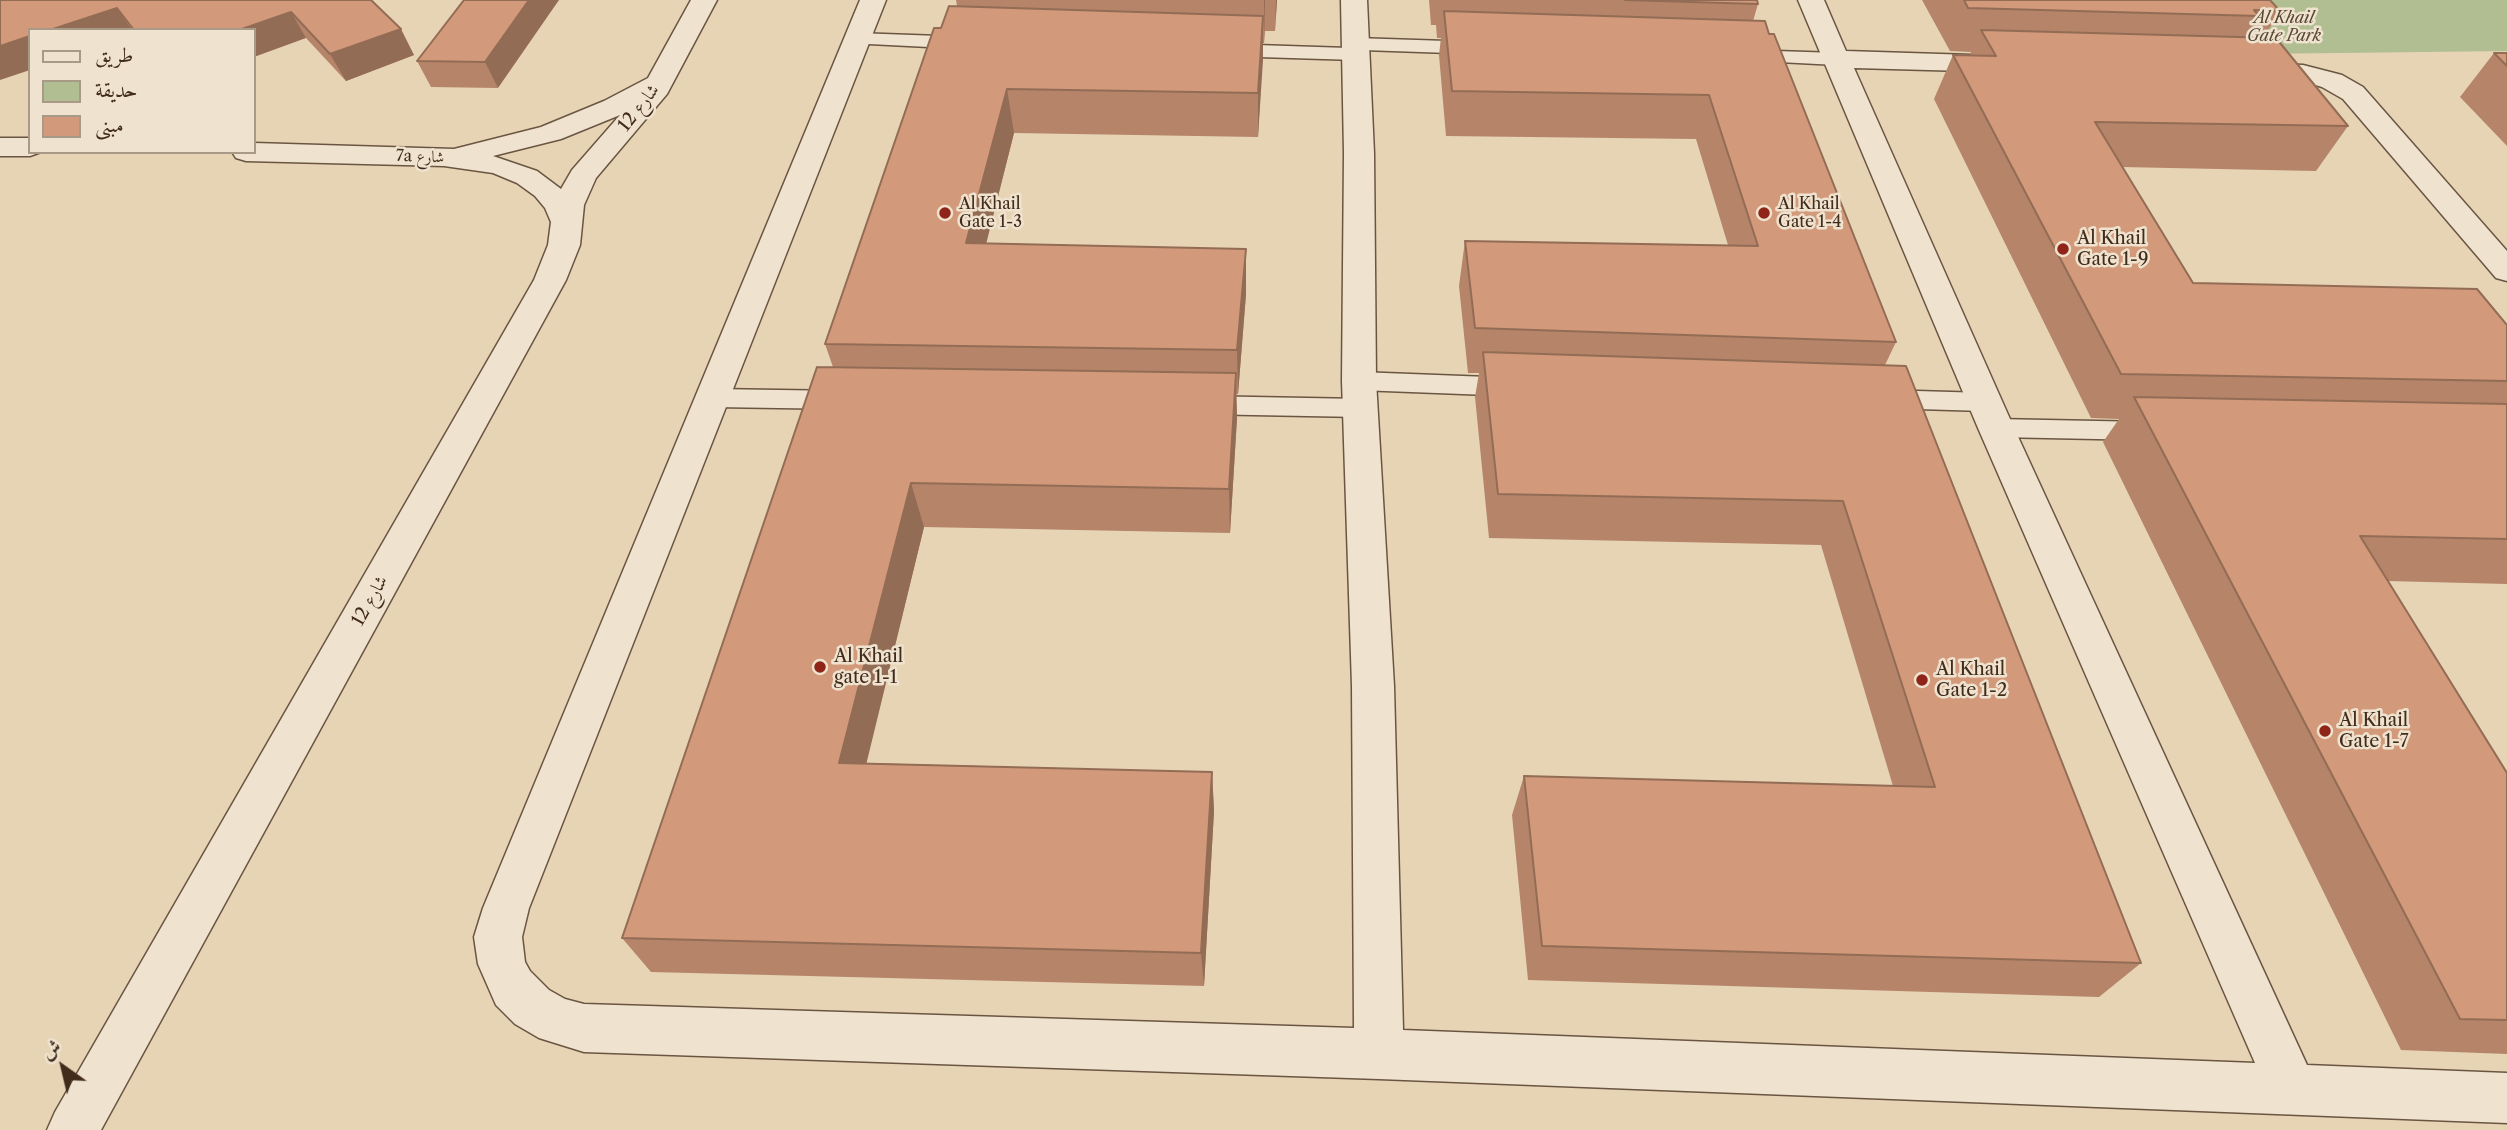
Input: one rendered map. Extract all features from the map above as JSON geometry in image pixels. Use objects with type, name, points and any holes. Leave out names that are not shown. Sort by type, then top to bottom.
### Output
[{"type":"street","name":"شارع 12","points":[[73,1130],[545,289],[558,262],[568,225],[569,205],[582,176],[640,111],[663,76],[704,0]]},
{"type":"street","points":[[1354,0],[1360,395],[1373,686],[1379,1054]]},
{"type":"street","points":[[1811,0],[1990,415],[2292,1090]]},
{"type":"street","points":[[865,20],[506,908],[498,937],[502,964],[513,988],[532,1007],[556,1021],[584,1028],[1379,1054],[2507,1098]]},
{"type":"street","points":[[1837,59],[2029,65]]},
{"type":"street","points":[[2221,70],[2303,73],[2343,86],[2353,93],[2507,271]]},
{"type":"street","name":"شارع 12","points":[[444,157],[517,143],[562,129],[614,107],[663,76]]},
{"type":"street","points":[[0,147],[28,147]]},
{"type":"street","name":"7a شارع","points":[[256,152],[444,157],[494,164],[527,177],[552,198],[568,225]]},
{"type":"lane","points":[[865,20],[981,43]]},
{"type":"lane","points":[[1203,49],[1493,48]]},
{"type":"lane","points":[[1727,56],[1837,59]]},
{"type":"lane","points":[[1168,405],[1540,387]]},
{"type":"lane","points":[[714,398],[866,400]]},
{"type":"lane","points":[[1860,398],[1990,415],[2175,432]]},
{"type":"green space","name":"Al Khail Gate Park","points":[[2061,0],[2507,0],[2507,51],[2253,54]]},
{"type":"building","points":[[0,0],[371,0],[401,29],[330,54],[291,12],[245,28],[132,28],[117,8],[56,28],[28,28],[28,37],[0,46]]},
{"type":"building","points":[[464,0],[529,0],[485,62],[417,61]]},
{"type":"building","points":[[1625,0],[1757,0],[1758,4]]},
{"type":"building","points":[[1964,0],[2270,0],[2280,11],[2254,10],[2259,16],[1968,8]]},
{"type":"building","points":[[949,6],[1263,16],[1258,93],[1007,89],[966,243],[1246,249],[1237,350],[825,344],[934,28],[941,28]]},
{"type":"building","points":[[1444,11],[1765,21],[1769,34],[1774,34],[1896,342],[1475,328],[1465,241],[1758,246],[1709,95],[1452,91]]},
{"type":"building","points":[[1981,30],[2276,38],[2348,126],[2095,122],[2193,283],[2477,289],[2507,325],[2507,381],[2121,374],[1953,55],[1996,56]]},
{"type":"building","points":[[2494,53],[2507,53],[2507,66]]},
{"type":"building","name":"Al Khail Gate 1-2","points":[[1483,352],[1906,366],[2141,963],[1542,946],[1524,776],[1935,787],[1843,501],[1498,494]]},
{"type":"building","name":"Al Khail gate 1-1","points":[[817,367],[1236,373],[1229,489],[911,483],[839,763],[1212,772],[1201,953],[622,938]]},
{"type":"building","points":[[2134,397],[2507,404],[2507,539],[2360,536],[2507,773],[2507,1020],[2460,1019]]},
{"type":"place","name":"Al Khail Gate 1-3","points":[[945,213]]},
{"type":"place","name":"Al Khail Gate 1-4","points":[[1764,213]]},
{"type":"place","name":"Al Khail Gate 1-9","points":[[2063,249]]},
{"type":"place","name":"Al Khail gate 1-1","points":[[820,667]]},
{"type":"place","name":"Al Khail Gate 1-2","points":[[1922,680]]},
{"type":"place","name":"Al Khail Gate 1-7","points":[[2325,731]]}]
